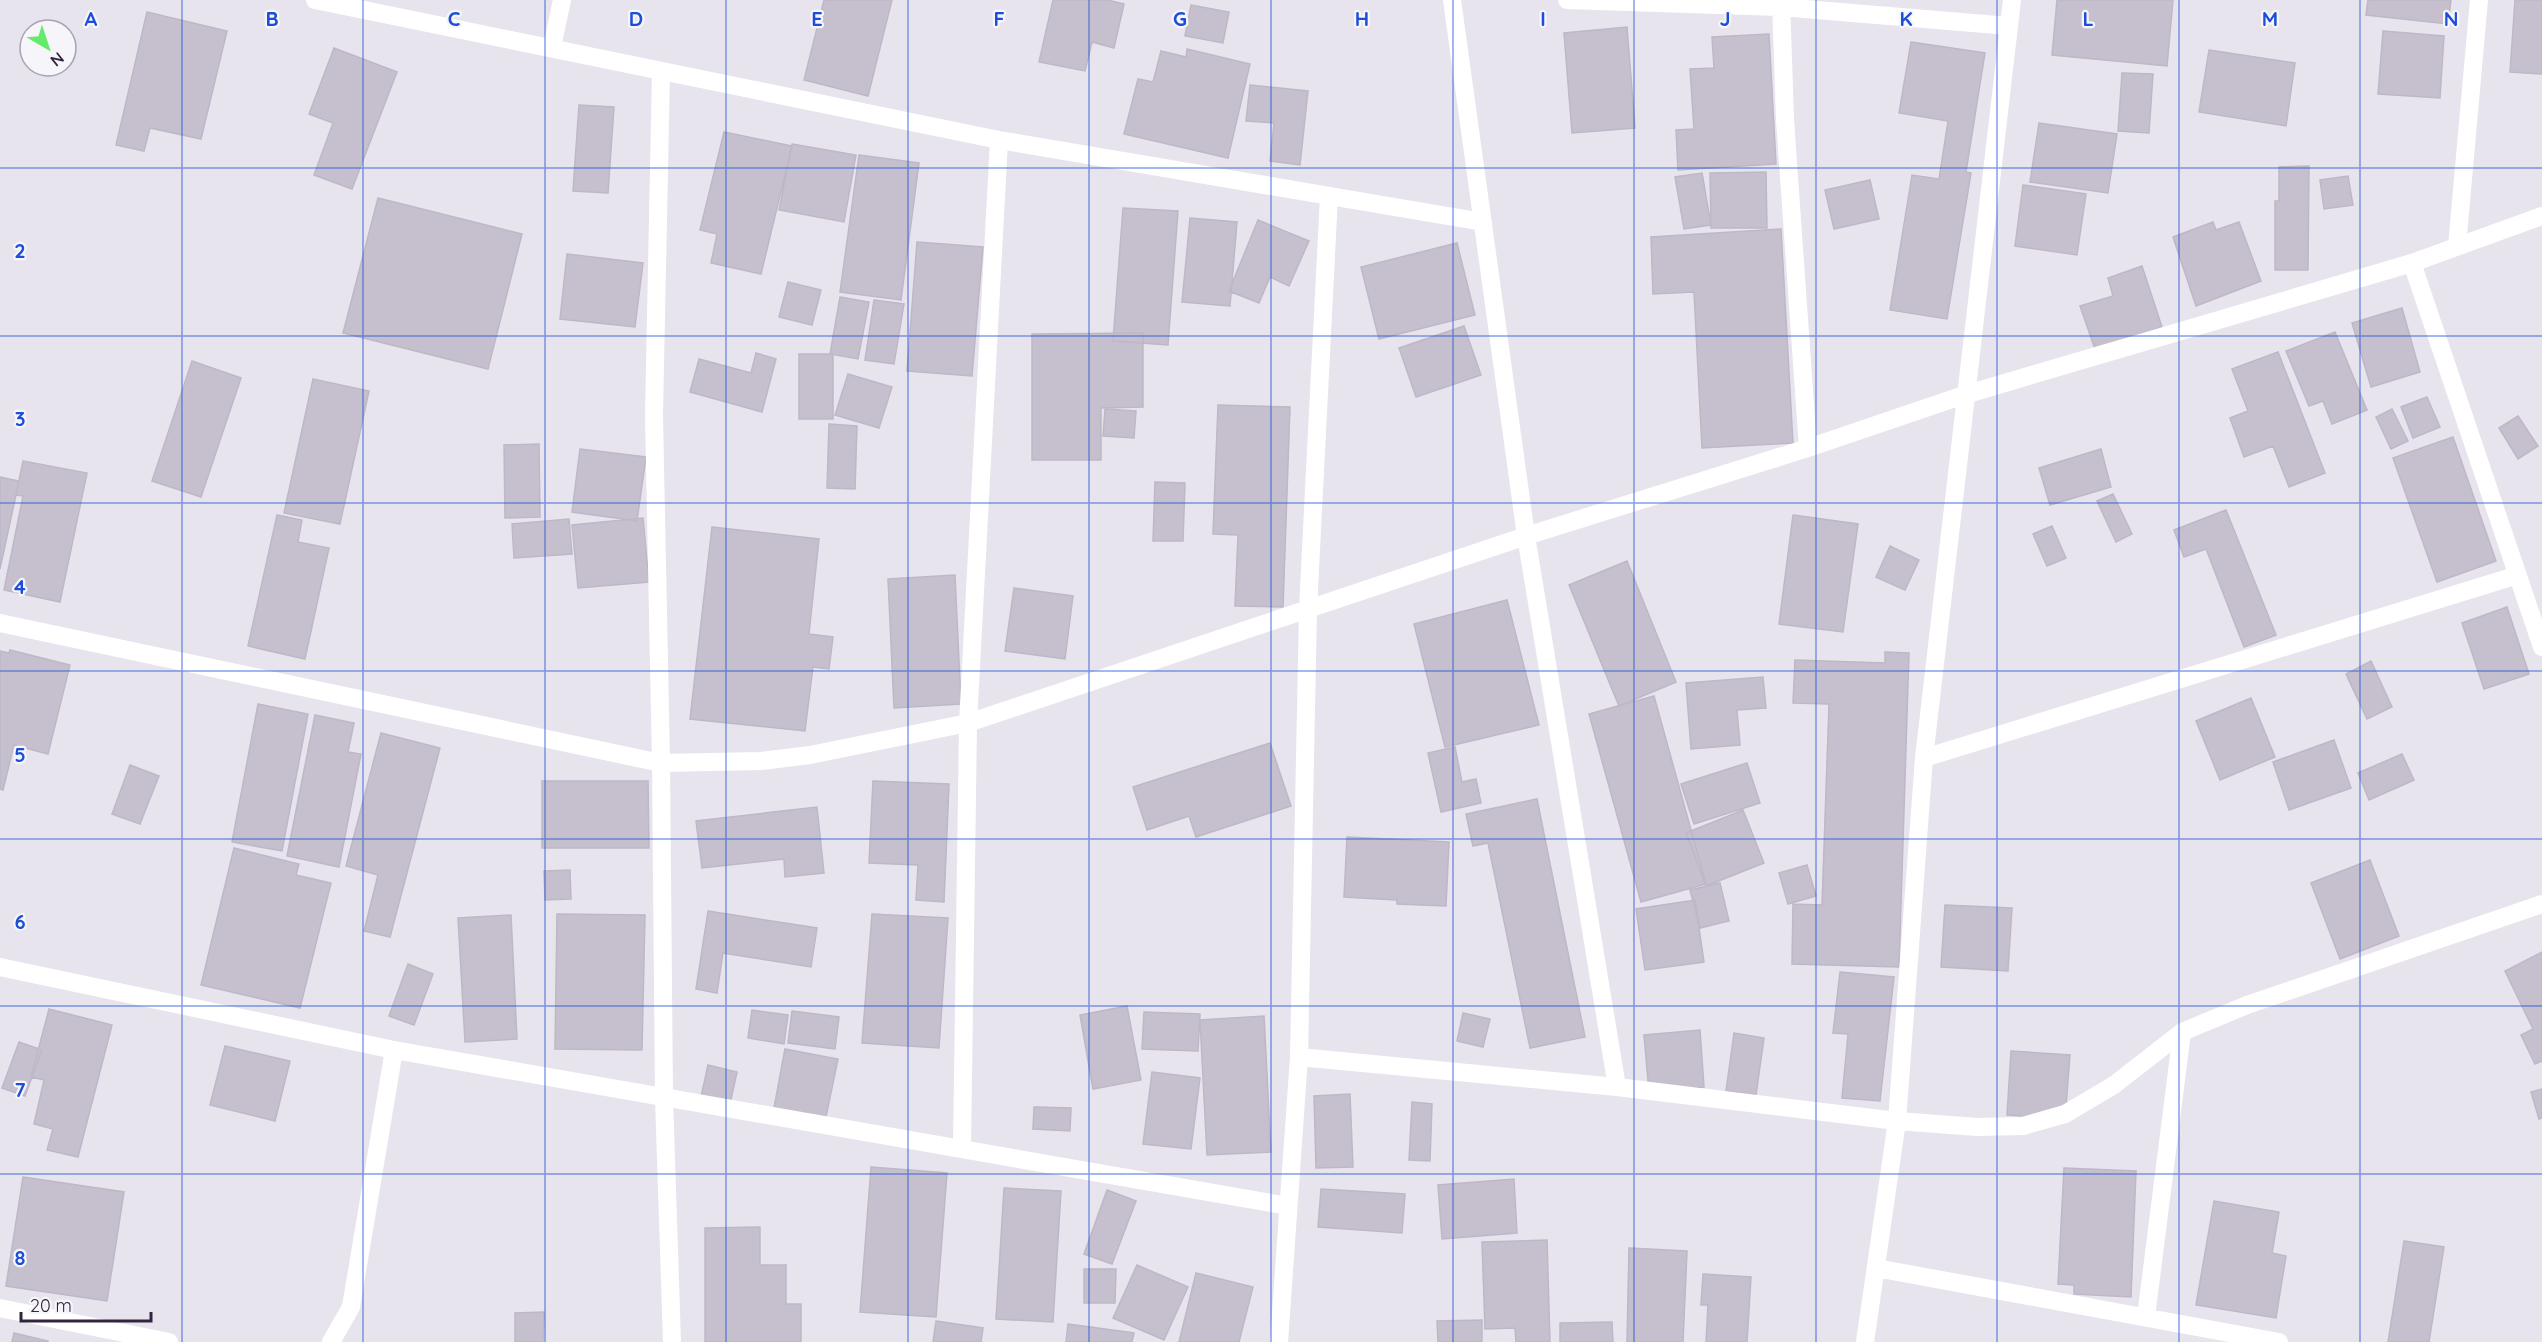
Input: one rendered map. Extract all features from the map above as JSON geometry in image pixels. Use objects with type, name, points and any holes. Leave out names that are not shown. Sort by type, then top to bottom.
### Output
[{"type":"street","points":[[315,0],[999,140],[1483,222]]},
{"type":"street","points":[[552,47],[562,0]]},
{"type":"street","points":[[1452,0],[1526,536],[1617,1087]]},
{"type":"street","points":[[1567,0],[1781,3],[2009,26]]},
{"type":"street","points":[[1865,1342],[1897,1121],[1924,758],[1964,395],[2012,0]]},
{"type":"street","points":[[2457,246],[2479,0]]},
{"type":"street","points":[[1781,3],[1785,120],[1808,448]]},
{"type":"street","points":[[661,70],[654,415],[662,763],[664,1098],[672,1342]]},
{"type":"street","points":[[962,1148],[968,723],[999,140]]},
{"type":"street","points":[[1279,1342],[1299,1057],[1308,609],[1329,196]]},
{"type":"street","points":[[0,623],[662,763],[781,759],[968,723],[1526,536],[1808,448],[1964,395],[2412,263],[2542,216]]},
{"type":"street","points":[[2412,263],[2542,647]]},
{"type":"street","points":[[1924,758],[2518,575]]},
{"type":"street","points":[[1299,1057],[1617,1087],[1897,1121],[1977,1127],[2024,1126],[2065,1114],[2114,1085],[2182,1032],[2247,1005],[2542,903]]},
{"type":"street","points":[[0,967],[394,1050],[1288,1206]]},
{"type":"street","points":[[2146,1317],[2182,1032]]},
{"type":"street","points":[[331,1342],[351,1307],[394,1050]]},
{"type":"street","points":[[1876,1268],[2279,1342]]},
{"type":"street","points":[[0,1308],[169,1342]]},
{"type":"building","points":[[824,0],[892,0],[868,96],[804,80]]},
{"type":"building","points":[[1053,0],[1108,0],[1124,4],[1114,48],[1092,42],[1085,71],[1039,62]]},
{"type":"building","points":[[2057,0],[2173,0],[2167,66],[2052,55]]},
{"type":"building","points":[[2368,0],[2451,0],[2448,24],[2366,15]]},
{"type":"building","points":[[2515,0],[2542,0],[2542,74],[2510,72]]},
{"type":"building","points":[[1191,5],[1229,12],[1223,43],[1185,36]]},
{"type":"building","points":[[147,12],[227,31],[201,139],[150,128],[144,151],[116,145]]},
{"type":"building","points":[[1627,27],[1635,128],[1572,133],[1564,33]]},
{"type":"building","points":[[2383,31],[2444,36],[2440,98],[2378,94]]},
{"type":"building","points":[[1769,34],[1776,164],[1678,170],[1676,130],[1694,129],[1690,69],[1714,68],[1712,37]]},
{"type":"building","points":[[1911,42],[1985,53],[1966,172],[1971,173],[1947,319],[1890,310],[1912,175],[1939,179],[1948,121],[1899,113]]},
{"type":"building","points":[[334,48],[397,72],[352,189],[314,175],[333,123],[309,114]]},
{"type":"building","points":[[1187,49],[1250,64],[1228,158],[1124,134],[1138,79],[1153,82],[1161,51],[1186,57]]},
{"type":"building","points":[[2209,50],[2295,63],[2286,126],[2199,112]]},
{"type":"building","points":[[2122,73],[2153,74],[2149,133],[2118,131]]},
{"type":"building","points":[[1250,85],[1308,91],[1300,165],[1270,161],[1274,123],[1246,121]]},
{"type":"building","points":[[579,105],[614,107],[608,193],[573,191]]},
{"type":"building","points":[[2039,123],[2117,134],[2108,193],[2030,182]]},
{"type":"building","points":[[724,132],[792,146],[761,274],[711,263],[717,234],[700,230]]},
{"type":"building","points":[[792,144],[856,155],[844,222],[779,210]]},
{"type":"building","points":[[859,155],[919,163],[901,300],[840,292]]},
{"type":"building","points":[[2309,166],[2308,270],[2275,270],[2275,201],[2279,201],[2279,167]]},
{"type":"building","points":[[1766,172],[1767,228],[1711,228],[1710,173]]},
{"type":"building","points":[[1702,173],[1711,225],[1684,229],[1675,177]]},
{"type":"building","points":[[2348,176],[2353,205],[2324,209],[2320,180]]},
{"type":"building","points":[[1870,180],[1879,219],[1834,229],[1825,190]]},
{"type":"building","points":[[2023,185],[2086,194],[2077,255],[2015,246]]},
{"type":"building","points":[[378,198],[522,234],[488,369],[343,333]]},
{"type":"building","points":[[1123,208],[1178,211],[1168,345],[1113,341]]},
{"type":"building","points":[[1190,218],[1237,222],[1230,306],[1182,302]]},
{"type":"building","points":[[1258,220],[1309,241],[1289,286],[1270,277],[1259,303],[1229,291]]},
{"type":"building","points":[[2213,222],[2216,230],[2239,222],[2261,281],[2196,306],[2173,237]]},
{"type":"building","points":[[1781,229],[1793,443],[1702,448],[1694,292],[1653,294],[1651,237]]},
{"type":"building","points":[[917,242],[983,247],[972,376],[907,371]]},
{"type":"building","points":[[1457,243],[1475,315],[1379,339],[1361,267]]},
{"type":"building","points":[[567,254],[643,263],[635,327],[560,319]]},
{"type":"building","points":[[2142,266],[2162,327],[2095,349],[2080,306],[2113,296],[2108,278]]},
{"type":"building","points":[[788,282],[821,290],[812,325],[779,317]]},
{"type":"building","points":[[840,297],[869,302],[858,359],[830,354]]},
{"type":"building","points":[[874,300],[904,304],[894,364],[865,360]]},
{"type":"building","points":[[2402,308],[2420,372],[2371,387],[2352,323]]},
{"type":"building","points":[[1464,326],[1481,375],[1416,397],[1399,348]]},
{"type":"building","points":[[2335,332],[2367,410],[2332,424],[2323,401],[2309,406],[2286,351]]},
{"type":"building","points":[[1143,333],[1143,407],[1101,408],[1101,460],[1032,460],[1032,334]]},
{"type":"building","points":[[2278,352],[2325,473],[2289,487],[2273,446],[2244,457],[2230,418],[2248,411],[2232,369]]},
{"type":"building","points":[[756,353],[776,359],[762,412],[690,392],[699,359],[751,373]]},
{"type":"building","points":[[799,354],[833,354],[833,419],[799,419]]},
{"type":"building","points":[[192,361],[241,378],[201,497],[152,481]]},
{"type":"building","points":[[848,374],[892,387],[879,428],[835,415]]},
{"type":"building","points":[[313,379],[369,391],[340,524],[284,513]]},
{"type":"building","points":[[2427,397],[2440,427],[2413,438],[2401,407]]},
{"type":"building","points":[[1218,405],[1290,407],[1283,607],[1235,606],[1238,535],[1213,534]]},
{"type":"building","points":[[1105,409],[1136,411],[1134,438],[1103,436]]},
{"type":"building","points":[[2392,409],[2408,441],[2391,449],[2376,417]]},
{"type":"building","points":[[2518,416],[2538,446],[2518,459],[2499,428]]},
{"type":"building","points":[[829,424],[857,426],[855,489],[827,488]]},
{"type":"building","points":[[2453,437],[2496,561],[2437,582],[2393,458]]},
{"type":"building","points":[[539,444],[540,517],[505,518],[504,445]]},
{"type":"building","points":[[580,449],[646,457],[637,521],[572,512]]},
{"type":"building","points":[[2101,449],[2111,487],[2050,505],[2039,468]]},
{"type":"building","points":[[23,461],[87,473],[60,602],[4,590],[23,496],[16,495]]},
{"type":"building","points":[[0,477],[19,481],[0,569]]},
{"type":"building","points":[[1155,482],[1185,483],[1183,541],[1153,541]]},
{"type":"building","points":[[2113,494],[2132,534],[2116,542],[2097,501]]},
{"type":"building","points":[[2226,510],[2276,635],[2244,647],[2206,549],[2184,557],[2174,530]]},
{"type":"building","points":[[277,515],[302,520],[298,542],[329,548],[305,659],[248,646]]},
{"type":"building","points":[[1793,515],[1858,524],[1843,632],[1779,624]]},
{"type":"building","points":[[643,518],[649,582],[578,588],[572,525]]},
{"type":"building","points":[[569,519],[572,554],[514,558],[512,524]]},
{"type":"building","points":[[2052,526],[2066,558],[2047,566],[2033,534]]},
{"type":"building","points":[[712,527],[819,539],[809,634],[833,637],[829,669],[813,667],[805,731],[690,719]]},
{"type":"building","points":[[1890,546],[1919,560],[1905,590],[1876,577]]},
{"type":"building","points":[[1627,561],[1676,682],[1619,706],[1569,585]]},
{"type":"building","points":[[955,575],[961,704],[894,708],[888,579]]},
{"type":"building","points":[[1014,588],[1073,596],[1065,659],[1005,651]]},
{"type":"building","points":[[1507,600],[1539,725],[1445,747],[1414,624]]},
{"type":"building","points":[[2507,607],[2529,674],[2484,689],[2462,623]]},
{"type":"building","points":[[10,650],[70,665],[48,754],[14,745],[3,790],[0,789],[0,651],[9,653]]},
{"type":"building","points":[[1885,652],[1909,653],[1899,967],[1792,964],[1793,904],[1822,905],[1829,704],[1793,703],[1795,660],[1885,663]]},
{"type":"building","points":[[2371,661],[2392,707],[2367,719],[2346,674]]},
{"type":"building","points":[[1763,677],[1766,708],[1737,710],[1740,745],[1691,749],[1686,683]]},
{"type":"building","points":[[1654,696],[1706,884],[1641,902],[1589,714]]},
{"type":"building","points":[[2251,698],[2275,757],[2220,780],[2196,721]]},
{"type":"building","points":[[258,704],[308,714],[282,851],[232,842]]},
{"type":"building","points":[[315,715],[354,723],[348,752],[361,754],[339,867],[287,856]]},
{"type":"building","points":[[381,733],[440,748],[390,937],[364,931],[378,875],[346,866]]},
{"type":"building","points":[[2334,740],[2351,788],[2289,810],[2273,762]]},
{"type":"building","points":[[1270,743],[1291,806],[1196,837],[1189,816],[1147,830],[1133,787]]},
{"type":"building","points":[[1455,747],[1462,782],[1476,779],[1481,803],[1441,812],[1428,753]]},
{"type":"building","points":[[2402,754],[2414,780],[2369,800],[2358,773]]},
{"type":"building","points":[[1747,763],[1760,803],[1694,824],[1681,784]]},
{"type":"building","points":[[130,765],[159,776],[140,824],[112,814]]},
{"type":"building","points":[[542,781],[648,781],[649,848],[542,848]]},
{"type":"building","points":[[873,781],[949,784],[944,902],[916,900],[918,865],[869,863]]},
{"type":"building","points":[[1537,799],[1585,1037],[1530,1048],[1488,843],[1473,846],[1466,814]]},
{"type":"building","points":[[817,807],[824,873],[785,877],[784,859],[702,868],[696,821]]},
{"type":"building","points":[[1743,810],[1764,863],[1706,886],[1686,833]]},
{"type":"building","points":[[1347,837],[1449,842],[1446,906],[1397,904],[1397,900],[1344,897]]},
{"type":"building","points":[[234,848],[299,864],[296,875],[331,883],[300,1008],[201,985]]},
{"type":"building","points":[[2370,860],[2399,936],[2340,959],[2311,883]]},
{"type":"building","points":[[1807,865],[1816,896],[1788,904],[1779,873]]},
{"type":"building","points":[[570,870],[571,899],[545,900],[544,871]]},
{"type":"building","points":[[1720,883],[1729,921],[1700,928],[1690,890]]},
{"type":"building","points":[[1695,900],[1704,962],[1645,970],[1636,909]]},
{"type":"building","points":[[1945,905],[2012,908],[2008,971],[1941,967]]},
{"type":"building","points":[[708,911],[817,928],[811,967],[723,953],[717,993],[696,989]]},
{"type":"building","points":[[557,914],[645,915],[642,1050],[555,1049]]},
{"type":"building","points":[[872,914],[948,918],[939,1048],[862,1043]]},
{"type":"building","points":[[511,915],[517,1039],[465,1042],[458,918]]},
{"type":"building","points":[[2542,952],[2542,1061],[2535,1064],[2521,1035],[2533,1029],[2505,971]]},
{"type":"building","points":[[408,964],[433,974],[414,1025],[389,1016]]},
{"type":"building","points":[[1840,972],[1894,977],[1880,1101],[1842,1098],[1848,1034],[1833,1033]]},
{"type":"building","points":[[1127,1006],[1141,1080],[1093,1089],[1080,1015]]},
{"type":"building","points":[[49,1009],[112,1025],[78,1157],[47,1150],[53,1129],[34,1124],[44,1080],[31,1077]]},
{"type":"building","points":[[752,1010],[788,1015],[784,1044],[748,1038]]},
{"type":"building","points":[[792,1011],[839,1017],[835,1049],[788,1043]]},
{"type":"building","points":[[1144,1012],[1200,1014],[1198,1051],[1142,1049]]},
{"type":"building","points":[[1463,1013],[1490,1019],[1483,1047],[1457,1041]]},
{"type":"building","points":[[1264,1016],[1271,1152],[1207,1155],[1200,1020]]},
{"type":"building","points":[[1700,1030],[1704,1087],[1649,1092],[1644,1035]]},
{"type":"building","points":[[1734,1033],[1764,1038],[1756,1095],[1726,1091]]},
{"type":"building","points":[[19,1042],[42,1050],[25,1096],[2,1088]]},
{"type":"building","points":[[225,1046],[290,1061],[275,1121],[210,1105]]},
{"type":"building","points":[[785,1049],[838,1059],[826,1117],[774,1108]]},
{"type":"building","points":[[2011,1051],[2070,1055],[2065,1119],[2007,1115]]},
{"type":"building","points":[[708,1065],[737,1072],[730,1104],[701,1097]]},
{"type":"building","points":[[1152,1072],[1200,1078],[1191,1149],[1143,1144]]},
{"type":"building","points":[[2542,1089],[2542,1118],[2539,1119],[2531,1092]]},
{"type":"building","points":[[1350,1094],[1353,1167],[1316,1168],[1314,1096]]},
{"type":"building","points":[[1412,1102],[1432,1104],[1430,1161],[1409,1160]]},
{"type":"building","points":[[1034,1107],[1071,1108],[1070,1131],[1033,1129]]},
{"type":"building","points":[[871,1167],[947,1173],[936,1317],[860,1312]]},
{"type":"building","points":[[2064,1168],[2136,1171],[2131,1297],[2074,1294],[2074,1285],[2058,1284]]},
{"type":"building","points":[[23,1177],[124,1192],[107,1301],[6,1286]]},
{"type":"building","points":[[1514,1179],[1517,1233],[1442,1239],[1438,1185]]},
{"type":"building","points":[[1004,1188],[1061,1191],[1053,1322],[996,1319]]},
{"type":"building","points":[[1321,1189],[1405,1194],[1402,1233],[1318,1227]]},
{"type":"building","points":[[1107,1190],[1136,1201],[1112,1264],[1084,1254]]},
{"type":"building","points":[[2214,1201],[2279,1212],[2272,1253],[2286,1256],[2276,1318],[2196,1305]]},
{"type":"building","points":[[760,1227],[760,1265],[786,1265],[786,1304],[801,1304],[801,1342],[705,1342],[705,1228]]},
{"type":"building","points":[[1547,1240],[1550,1342],[1516,1342],[1515,1328],[1485,1329],[1482,1242]]},
{"type":"building","points":[[2404,1241],[2444,1247],[2429,1342],[2388,1342]]},
{"type":"building","points":[[1629,1248],[1687,1251],[1683,1342],[1627,1342]]},
{"type":"building","points":[[1137,1265],[1188,1287],[1164,1340],[1113,1318]]},
{"type":"building","points":[[1084,1269],[1116,1269],[1115,1303],[1084,1303]]},
{"type":"building","points":[[1196,1273],[1253,1287],[1239,1342],[1179,1342]]},
{"type":"building","points":[[1703,1274],[1751,1277],[1747,1342],[1706,1342],[1708,1305],[1701,1305]]},
{"type":"building","points":[[544,1312],[543,1342],[515,1342],[515,1313]]},
{"type":"building","points":[[1482,1320],[1482,1342],[1438,1342],[1437,1321]]},
{"type":"building","points":[[936,1321],[983,1328],[981,1342],[933,1342]]},
{"type":"building","points":[[1612,1322],[1613,1342],[1560,1342],[1560,1323]]},
{"type":"building","points":[[1068,1324],[1134,1333],[1132,1342],[1066,1342]]},
{"type":"building","points":[[14,1333],[48,1341],[48,1342],[12,1342]]}]
